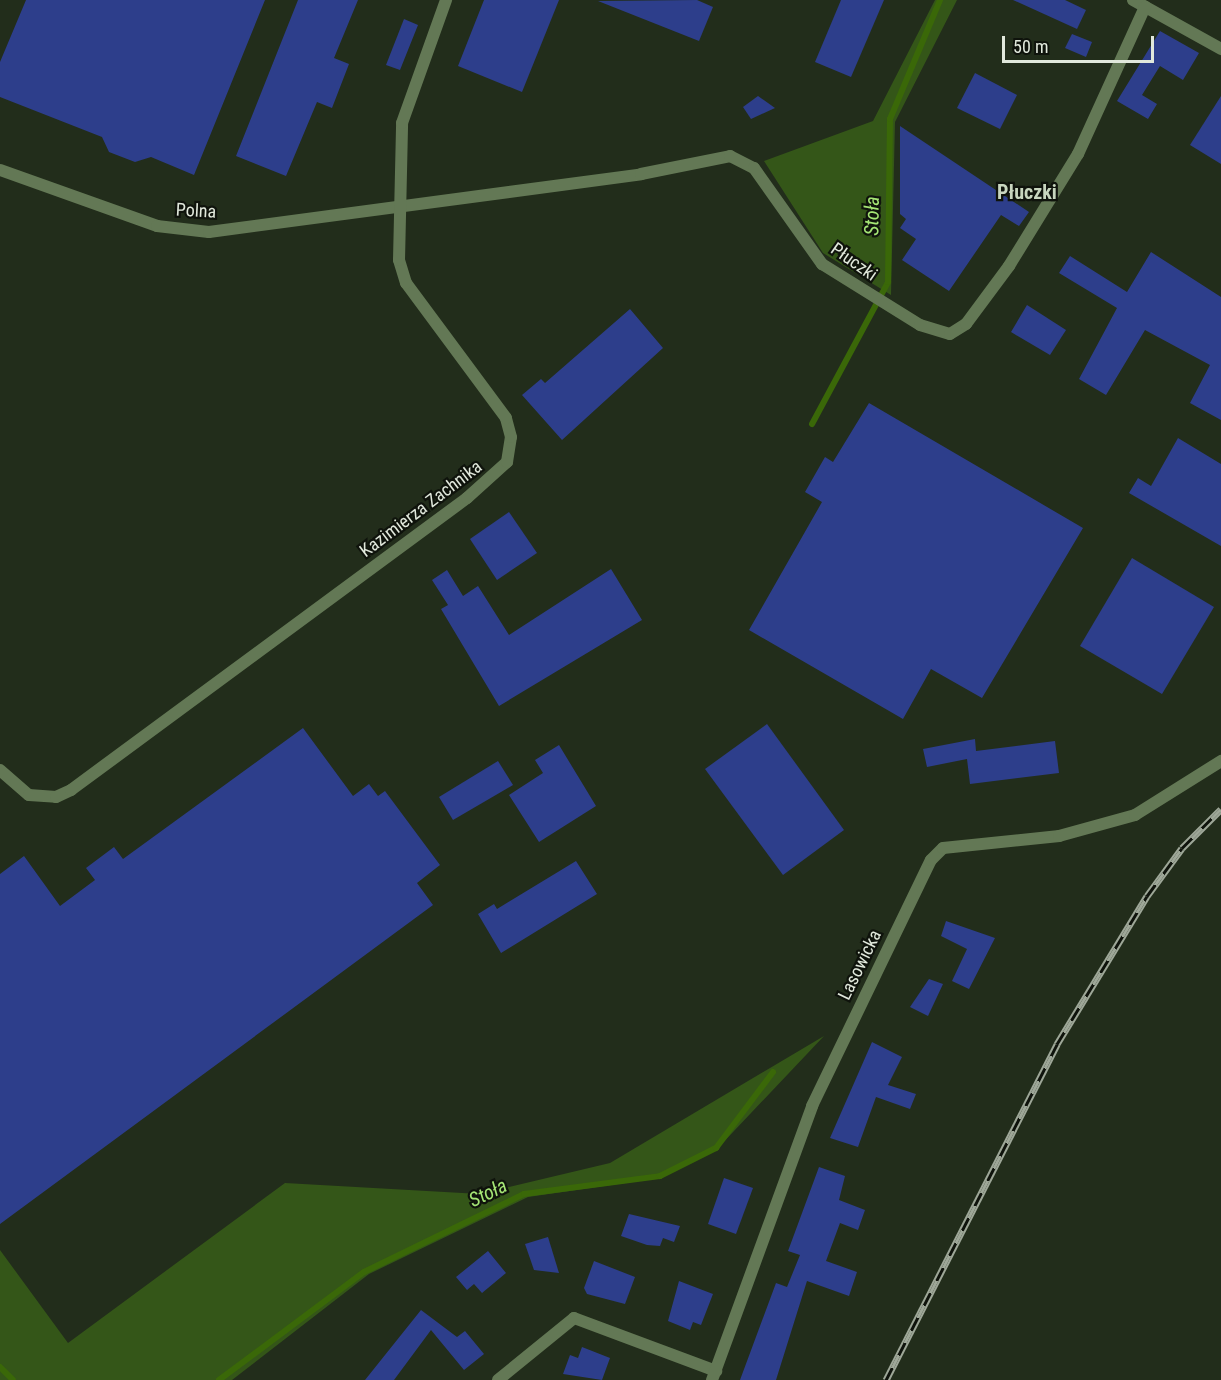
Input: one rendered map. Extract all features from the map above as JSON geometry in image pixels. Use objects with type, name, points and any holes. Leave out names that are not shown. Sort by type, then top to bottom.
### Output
[{"type":"street","name":"Kazimierza Zachnika","points":[[0,770],[29,795],[56,797],[71,790],[504,468],[511,443],[506,417],[403,278],[398,206],[402,123],[446,0]]},
{"type":"street","points":[[1133,0],[1220,49]]},
{"type":"street","name":"Płuczki","points":[[398,206],[641,174],[730,156],[754,168],[822,264],[885,305],[940,333],[966,324],[1009,266],[1078,154],[1145,7]]},
{"type":"street","name":"Polna","points":[[0,170],[133,219],[184,231],[235,230],[398,206]]},
{"type":"street","name":"Lasowicka","points":[[714,1375],[812,1106],[931,860],[943,848],[1059,836],[1135,815],[1221,760]]},
{"type":"street","points":[[498,1380],[574,1318],[714,1375]]},
{"type":"green space","points":[[935,0],[957,0],[895,122],[891,295],[823,253],[764,161],[873,121]]},
{"type":"green space","points":[[824,1036],[717,1149],[660,1178],[528,1197],[369,1274],[232,1380],[0,1380],[0,1250],[68,1343],[285,1183],[480,1194],[610,1163]]},
{"type":"building","points":[[26,0],[265,0],[194,175],[151,157],[135,162],[109,152],[102,137],[0,97],[0,62]]},
{"type":"building","points":[[298,0],[358,0],[334,58],[349,64],[332,108],[317,102],[286,176],[236,156]]},
{"type":"building","points":[[484,0],[559,0],[522,92],[458,66]]},
{"type":"building","points":[[697,0],[713,7],[699,41],[598,1]]},
{"type":"building","points":[[841,0],[884,0],[851,77],[815,62]]},
{"type":"building","points":[[1013,0],[1065,0],[1086,10],[1077,29]]},
{"type":"building","points":[[404,19],[418,25],[400,70],[386,65]]},
{"type":"building","points":[[1160,31],[1199,53],[1183,80],[1160,66],[1142,95],[1157,104],[1148,119],[1117,101]]},
{"type":"building","points":[[1072,34],[1092,42],[1086,57],[1065,48]]},
{"type":"building","points":[[975,73],[1017,95],[1000,129],[957,108]]},
{"type":"building","points":[[758,96],[775,108],[751,119],[743,107]]},
{"type":"building","points":[[1221,96],[1221,164],[1190,145]]},
{"type":"building","points":[[900,126],[1029,212],[1019,226],[1001,215],[949,291],[902,260],[916,239],[900,228],[906,219],[900,214]]},
{"type":"building","points":[[1151,252],[1221,297],[1221,420],[1190,403],[1210,365],[1145,330],[1106,395],[1079,379],[1117,308],[1059,273],[1070,256],[1127,292]]},
{"type":"building","points":[[1027,305],[1066,330],[1050,355],[1011,332]]},
{"type":"building","points":[[630,309],[663,348],[562,440],[522,395],[541,379],[545,383]]},
{"type":"building","points":[[869,403],[1083,528],[982,698],[931,669],[903,719],[749,630],[822,502],[805,492],[825,457],[833,462]]},
{"type":"building","points":[[1178,438],[1221,464],[1221,546],[1129,493],[1138,478],[1151,486]]},
{"type":"building","points":[[509,512],[537,553],[497,580],[470,539]]},
{"type":"building","points":[[1132,558],[1214,607],[1162,694],[1080,646]]},
{"type":"building","points":[[611,569],[642,620],[499,706],[441,609],[448,605],[432,580],[447,570],[463,596],[478,586],[509,635]]},
{"type":"building","points":[[767,724],[844,830],[783,875],[705,769]]},
{"type":"building","points":[[303,728],[353,796],[369,784],[378,796],[385,791],[440,865],[417,883],[433,905],[0,1224],[0,874],[24,856],[60,906],[95,880],[86,868],[114,847],[123,859]]},
{"type":"building","points":[[975,739],[976,751],[1055,741],[1059,773],[970,784],[967,759],[927,767],[923,749]]},
{"type":"building","points":[[559,745],[596,806],[539,842],[509,795],[543,773],[535,760]]},
{"type":"building","points":[[498,761],[513,785],[453,820],[439,797]]},
{"type":"building","points":[[576,861],[597,894],[501,953],[478,914],[494,904],[497,909]]},
{"type":"building","points":[[946,921],[995,938],[969,989],[952,981],[967,949],[941,936]]},
{"type":"building","points":[[929,979],[943,984],[928,1016],[910,1007]]},
{"type":"building","points":[[872,1042],[902,1057],[888,1085],[916,1094],[910,1109],[876,1097],[858,1147],[830,1138]]},
{"type":"building","points":[[819,1167],[845,1176],[839,1200],[865,1210],[858,1230],[840,1223],[826,1261],[857,1272],[849,1296],[807,1281],[776,1380],[740,1380],[776,1283],[787,1287],[800,1255],[788,1251]]},
{"type":"building","points":[[724,1178],[753,1188],[736,1234],[708,1224]]},
{"type":"building","points":[[629,1214],[680,1226],[674,1242],[663,1238],[660,1246],[647,1245],[621,1236]]},
{"type":"building","points":[[548,1237],[559,1273],[534,1270],[525,1244]]},
{"type":"building","points":[[488,1251],[506,1273],[482,1293],[474,1284],[467,1290],[456,1277]]},
{"type":"building","points":[[594,1261],[635,1277],[625,1304],[587,1294],[584,1288]]},
{"type":"building","points":[[679,1281],[713,1294],[701,1325],[693,1322],[690,1330],[668,1321]]},
{"type":"building","points":[[421,1310],[457,1337],[465,1331],[484,1354],[464,1370],[431,1330],[394,1380],[365,1380]]},
{"type":"building","points":[[582,1347],[610,1358],[602,1380],[563,1374],[570,1355],[578,1358]]},
{"type":"waterway","name":"Stoła","points":[[812,424],[888,282],[890,119],[940,0]]},
{"type":"waterway","name":"Stoła","points":[[219,1380],[364,1272],[524,1194],[660,1176],[716,1148],[773,1072]]},
{"type":"waterway","name":"Stoła","points":[[0,1367],[13,1380]]},
{"type":"railway","points":[[886,1380],[1057,1044],[1147,896],[1182,848],[1221,809]]},
{"type":"district","name":"Płuczki","points":[[1027,192]]}]
